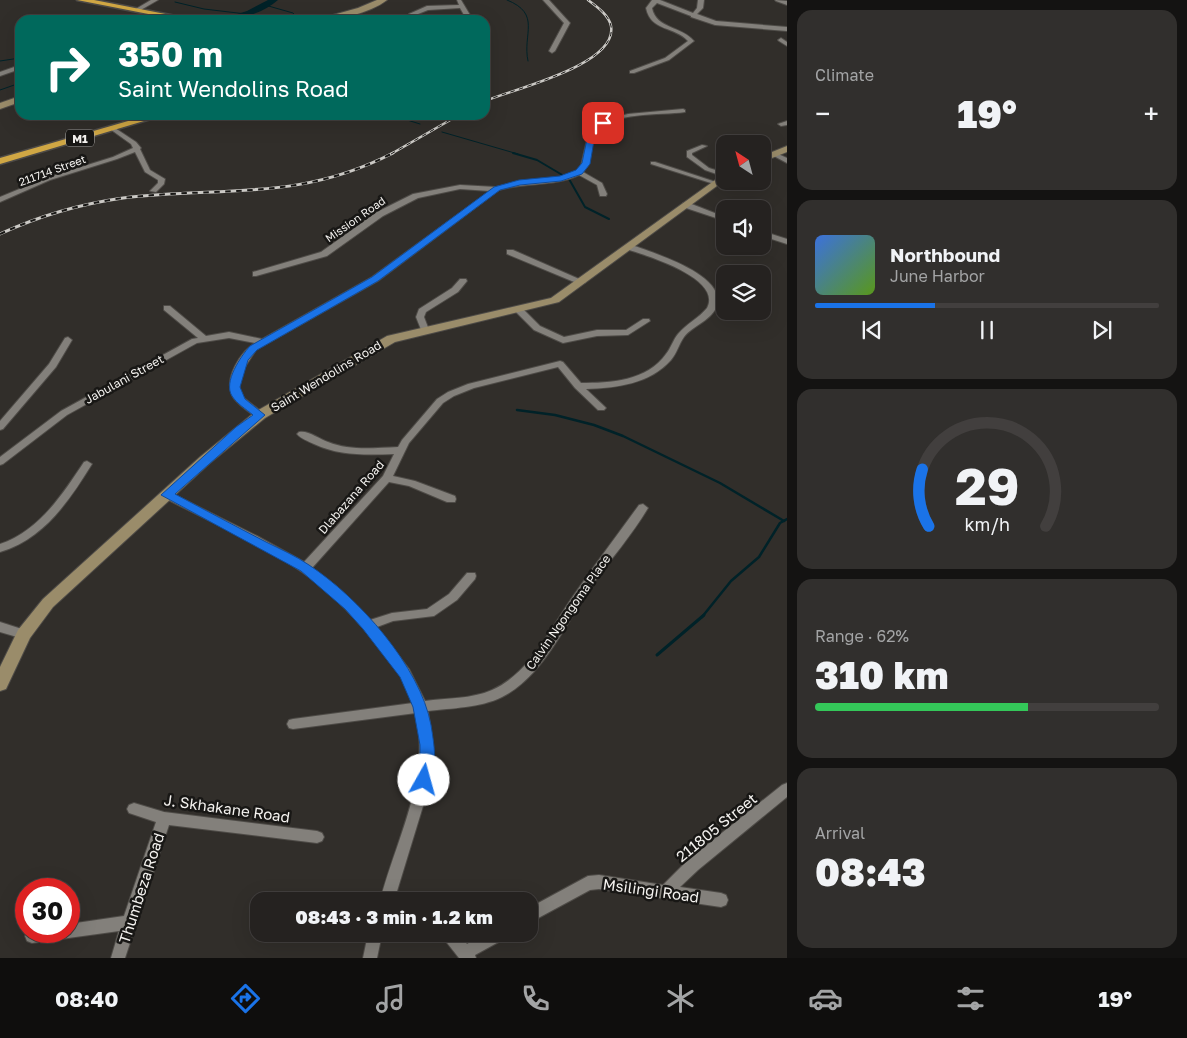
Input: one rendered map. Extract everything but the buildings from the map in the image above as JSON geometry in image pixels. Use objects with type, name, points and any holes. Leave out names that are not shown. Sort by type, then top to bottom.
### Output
[{"type":"highway","points":[[81,0],[164,15]]},
{"type":"highway","name":"M1","points":[[0,161],[141,120]]},
{"type":"street","points":[[137,10],[155,0]]},
{"type":"street","points":[[340,15],[360,10],[383,0]]},
{"type":"street","points":[[458,0],[467,15]]},
{"type":"street","points":[[546,0],[567,22],[553,50]]},
{"type":"street","points":[[632,72],[667,59],[691,42],[688,37],[660,24],[651,17],[649,8],[655,0],[693,16],[729,25],[787,29]]},
{"type":"street","points":[[693,16],[700,8],[702,0]]},
{"type":"street","points":[[778,0],[787,2]]},
{"type":"street","points":[[411,15],[419,10],[462,6]]},
{"type":"street","points":[[0,74],[15,69]]},
{"type":"street","points":[[0,106],[15,101]]},
{"type":"street","points":[[260,415],[241,401],[236,394],[235,387],[243,360],[262,342],[375,279],[497,189],[519,182],[561,178],[579,172],[586,164],[591,134],[603,123],[622,117],[683,111]]},
{"type":"street","points":[[112,128],[131,140],[138,148],[147,170],[162,179],[161,184],[154,191]]},
{"type":"street","points":[[704,146],[691,151],[689,156],[716,174]]},
{"type":"street","name":"211714 Street","points":[[0,200],[48,179],[116,158],[138,148]]},
{"type":"street","points":[[771,155],[787,150]]},
{"type":"street","points":[[774,154],[787,161]]},
{"type":"street","points":[[653,163],[716,177]]},
{"type":"street","points":[[579,172],[600,184],[603,194]]},
{"type":"street","name":"Saint Wendolins Road","points":[[0,684],[24,634],[48,603],[240,430],[260,415],[390,338],[519,310],[555,300],[716,182]]},
{"type":"street","name":"Mission Road","points":[[256,274],[324,254],[380,214],[416,196],[460,187],[497,189]]},
{"type":"street","points":[[686,205],[716,216]]},
{"type":"street","points":[[771,236],[787,242]]},
{"type":"street","points":[[578,386],[611,384],[638,379],[651,372],[667,360],[684,332],[711,309],[714,297],[700,278],[691,272],[629,247]]},
{"type":"street","points":[[510,252],[582,282]]},
{"type":"street","points":[[425,330],[420,317],[422,312],[455,290],[463,281]]},
{"type":"street","points":[[167,308],[202,338]]},
{"type":"street","points":[[519,310],[536,328],[564,340],[597,333],[628,332],[646,321]]},
{"type":"street","name":"Jabulani Street","points":[[1,461],[64,413],[202,338],[229,335],[262,342]]},
{"type":"street","points":[[0,428],[53,365],[68,340]]},
{"type":"street","name":"Dlabazana Road","points":[[305,568],[387,478],[401,450],[440,401],[451,394],[471,386],[552,364],[564,366],[578,386]]},
{"type":"street","points":[[578,386],[601,408]]},
{"type":"street","points":[[302,434],[320,444],[345,452],[401,450]]},
{"type":"street","points":[[0,548],[23,539],[40,524],[72,488],[88,464]]},
{"type":"street","points":[[387,478],[411,483],[451,499]]},
{"type":"street","points":[[167,495],[305,568],[349,606],[368,626],[405,673],[420,707],[428,760],[424,780],[390,892]]},
{"type":"street","name":"Calvin Ngongoma Place","points":[[293,724],[491,697],[514,683],[542,652],[574,603],[643,508]]},
{"type":"street","points":[[368,626],[392,617],[430,613],[453,597],[471,576]]},
{"type":"street","points":[[0,627],[24,634]]},
{"type":"street","name":"211805 Street","points":[[665,892],[694,865],[787,789]]},
{"type":"street","name":"J. Skhakane Road","points":[[134,809],[164,818],[317,837]]},
{"type":"street","name":"Thumbeza Road","points":[[118,958],[164,818]]},
{"type":"street","name":"Msilingi Road","points":[[538,911],[588,883],[599,882],[721,900]]},
{"type":"street","points":[[80,930],[128,923]]},
{"type":"street","points":[[370,958],[373,942]]},
{"type":"street","points":[[456,942],[467,956],[487,942]]},
{"type":"waterway","points":[[242,15],[250,13],[274,0]]},
{"type":"waterway","points":[[507,0],[518,6],[527,18],[528,61]]},
{"type":"waterway","points":[[175,2],[204,9],[246,14]]},
{"type":"waterway","points":[[265,5],[295,15]]},
{"type":"waterway","points":[[0,61],[15,59]]},
{"type":"waterway","points":[[0,90],[15,85]]},
{"type":"waterway","points":[[407,120],[420,124]]},
{"type":"waterway","points":[[442,132],[518,154]]},
{"type":"waterway","points":[[513,153],[537,160],[564,176]]},
{"type":"waterway","points":[[569,179],[585,207],[609,219]]},
{"type":"waterway","points":[[517,410],[555,415],[594,425],[623,436],[720,483],[784,521]]},
{"type":"waterway","points":[[703,616],[731,581],[759,557],[780,523],[784,521]]},
{"type":"waterway","points":[[657,655],[703,616]]},
{"type":"railway","points":[[490,99],[561,74],[582,64],[598,52],[609,40],[611,26],[605,15],[588,0]]},
{"type":"railway","points":[[392,154],[450,120]]},
{"type":"railway","points":[[0,234],[45,216],[75,207],[123,198],[292,186],[358,169],[392,154]]},
{"type":"route","points":[[424,780],[428,760],[427,745],[420,707],[413,687],[405,673],[368,626],[349,606],[305,568],[167,495],[205,460],[260,415],[241,401],[236,394],[235,387],[243,360],[254,348],[375,279],[494,190],[519,182],[561,178],[579,172],[586,164],[591,134],[595,128],[603,123]]}]
